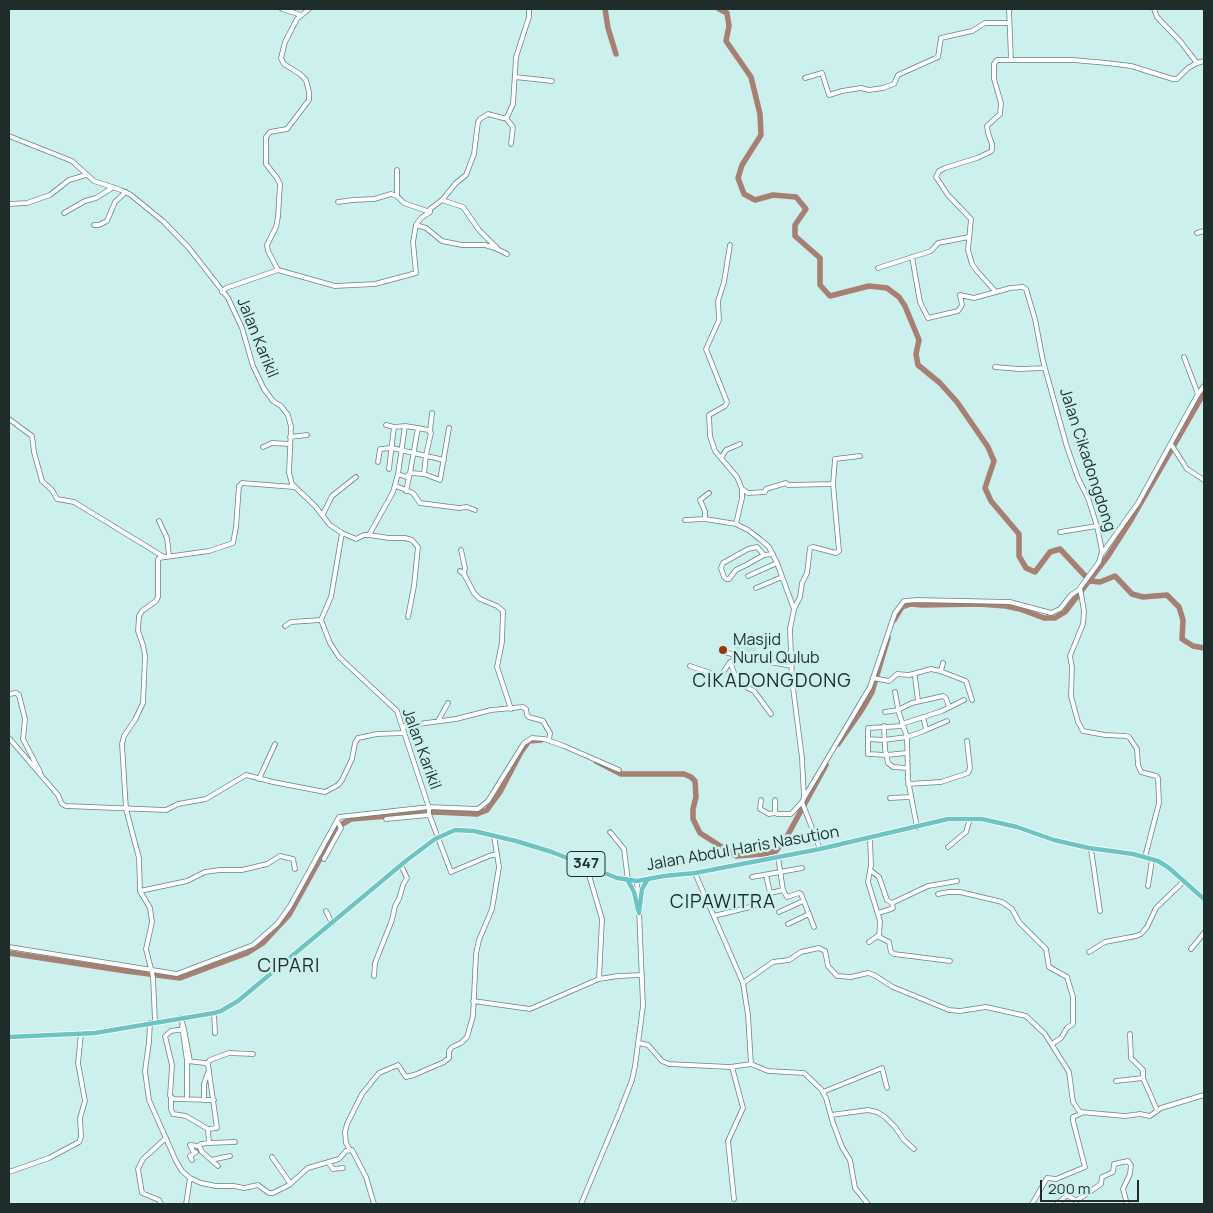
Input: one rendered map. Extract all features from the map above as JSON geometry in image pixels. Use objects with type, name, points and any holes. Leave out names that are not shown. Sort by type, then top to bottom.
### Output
[{"type":"main road","name":"Jalan Abdul Haris Nasution","points":[[9,1037],[81,1034],[214,1013],[238,1001],[401,865],[438,837],[447,832],[463,829],[552,852],[617,878],[637,881],[778,858],[948,820],[982,819],[1017,827],[1054,840],[1091,849],[1145,857],[1169,868],[1204,899]]},
{"type":"main road","points":[[639,914],[642,889],[649,879]]},
{"type":"main road","points":[[628,881],[634,892],[639,914]]},
{"type":"street","points":[[282,9],[301,15]]},
{"type":"street","points":[[278,270],[268,251],[267,244],[278,218],[280,184],[278,178],[266,164],[265,143],[266,137],[270,132],[287,129],[309,100],[306,80],[281,60],[285,42],[296,19],[309,9]]},
{"type":"street","points":[[506,118],[513,104],[516,57],[529,9]]},
{"type":"street","points":[[1009,9],[1011,60]]},
{"type":"street","points":[[1154,9],[1157,17],[1180,41],[1195,63]]},
{"type":"street","points":[[805,78],[822,74],[829,95],[861,88],[868,90],[882,88],[894,84],[898,75],[938,57],[941,38],[972,31],[984,24],[1009,23]]},
{"type":"street","points":[[912,257],[920,302],[928,318],[959,310],[962,304],[960,295],[974,298],[996,292],[976,271],[972,264],[968,250],[971,219],[938,183],[936,174],[944,168],[977,158],[992,150],[987,126],[1000,114],[1001,103],[994,79],[994,64],[1000,59],[1073,60],[1107,63],[1131,66],[1173,79],[1182,76],[1195,63],[1204,61]]},
{"type":"street","points":[[515,77],[552,81]]},
{"type":"street","points":[[222,292],[226,288],[278,270],[334,286],[375,284],[414,274],[416,272],[413,242],[416,225],[466,175],[475,146],[480,118],[488,114],[506,118],[513,127],[511,144]]},
{"type":"street","name":"Jalan Karikil","points":[[9,136],[72,161],[94,181],[126,192],[164,222],[189,248],[231,303],[242,328],[253,366],[264,389],[273,401],[281,406],[288,415],[291,427],[289,473],[294,487]]},
{"type":"street","points":[[397,170],[397,196]]},
{"type":"street","points":[[9,204],[27,203],[50,195],[68,181],[86,175]]},
{"type":"street","points":[[64,213],[112,188]]},
{"type":"street","points":[[94,225],[100,225],[107,221],[115,202],[126,192]]},
{"type":"street","points":[[338,202],[374,200],[391,194],[397,196],[404,203],[430,212]]},
{"type":"street","points":[[442,200],[463,208],[479,230],[500,250]]},
{"type":"street","points":[[416,225],[426,228],[445,242],[462,245],[485,245],[507,254]]},
{"type":"street","points":[[1196,233],[1204,231]]},
{"type":"street","points":[[878,268],[933,250],[938,243],[969,237]]},
{"type":"street","points":[[730,245],[724,282],[718,301],[719,320],[706,350],[727,402],[725,406],[710,413],[709,433],[713,447],[737,477],[742,489],[742,498],[736,524]]},
{"type":"street","name":"Jalan Cikadongdong","points":[[875,679],[895,613],[904,601],[1010,602],[1051,613],[1060,609],[1071,595],[1081,590],[1099,562],[1101,555],[1097,526],[1088,498],[1078,478],[1067,447],[1025,287],[1010,288],[996,292]]},
{"type":"street","points":[[1184,357],[1198,394]]},
{"type":"street","points":[[995,367],[1019,369],[1045,368]]},
{"type":"street","points":[[1101,555],[1138,504],[1204,386]]},
{"type":"street","points":[[424,474],[432,414]]},
{"type":"street","points":[[9,419],[32,436],[34,452],[42,481],[52,490],[56,499],[74,502],[167,557]]},
{"type":"street","points":[[386,425],[394,427],[406,426],[430,431]]},
{"type":"street","points":[[369,535],[396,486],[406,426]]},
{"type":"street","points":[[389,470],[394,427]]},
{"type":"street","points":[[406,490],[418,428]]},
{"type":"street","points":[[398,474],[406,477],[410,473],[424,474],[440,481],[449,428]]},
{"type":"street","points":[[291,437],[307,435]]},
{"type":"street","points":[[263,446],[272,443],[290,444]]},
{"type":"street","points":[[721,458],[726,450],[740,444]]},
{"type":"street","points":[[1172,446],[1187,468],[1204,480]]},
{"type":"street","points":[[378,462],[380,449],[392,448],[444,460]]},
{"type":"street","points":[[820,849],[803,803],[800,735],[792,680],[790,629],[794,609],[800,597],[802,583],[807,572],[810,548],[814,547],[836,553],[839,551],[833,484],[835,458],[860,456]]},
{"type":"street","points":[[323,514],[332,496],[356,477]]},
{"type":"street","points":[[350,1150],[339,1159],[308,1168],[290,1184],[271,1194],[258,1184],[244,1188],[200,1183],[190,1178],[182,1170],[149,1100],[146,1079],[153,1022],[153,973],[146,948],[152,922],[150,908],[140,891],[139,858],[126,808],[122,740],[143,703],[144,656],[137,623],[142,610],[156,601],[158,597],[158,560],[209,550],[233,543],[239,486],[242,483],[294,487],[323,514],[330,525],[356,539],[369,535],[412,540],[418,547],[408,618]]},
{"type":"street","points":[[742,489],[749,493],[765,492],[766,489],[786,483],[788,485],[833,484]]},
{"type":"street","points":[[396,486],[413,493],[420,502],[459,508],[467,507],[476,510]]},
{"type":"street","points":[[705,519],[705,511],[700,500],[709,494]]},
{"type":"street","points":[[685,520],[705,519],[736,524],[761,540],[773,554],[794,609]]},
{"type":"street","points":[[159,521],[167,538],[167,557]]},
{"type":"street","points":[[1060,532],[1097,526]]},
{"type":"street","points":[[285,626],[292,622],[321,620],[331,597],[342,533]]},
{"type":"street","points":[[764,555],[757,547],[748,549],[723,563],[724,577],[729,579],[736,570],[764,555],[773,554]]},
{"type":"street","points":[[461,550],[466,568],[462,572],[474,593],[480,599],[497,606],[503,611],[502,642],[497,666],[511,709]]},
{"type":"street","points":[[748,576],[777,563]]},
{"type":"street","points":[[756,588],[782,577]]},
{"type":"street","points":[[1081,590],[1084,612],[1083,624],[1070,656],[1072,667],[1071,696],[1078,722],[1083,731],[1129,737],[1137,749],[1138,765],[1141,772],[1146,775],[1156,776],[1158,779],[1160,803],[1145,857]]},
{"type":"street","name":"Jalan Karikil","points":[[321,620],[336,654],[394,708],[429,807]]},
{"type":"street","points":[[728,653],[792,666]]},
{"type":"street","points":[[690,666],[721,676],[730,662],[743,657]]},
{"type":"street","points":[[730,662],[738,683],[754,691],[771,714]]},
{"type":"street","points":[[941,671],[943,663]]},
{"type":"street","points":[[761,800],[760,809],[769,814],[791,814],[803,803],[875,679],[889,681],[897,674],[909,675],[931,669],[941,671],[966,681],[972,700]]},
{"type":"street","points":[[915,677],[918,701]]},
{"type":"street","points":[[895,692],[898,710],[907,737],[908,784],[917,827]]},
{"type":"street","points":[[9,694],[16,693],[19,696],[25,719],[23,739],[43,778]]},
{"type":"street","points":[[885,712],[898,710],[918,701],[945,696],[949,708]]},
{"type":"street","points":[[907,753],[868,754],[868,730],[870,727],[902,725],[949,708],[964,700]]},
{"type":"street","points":[[438,722],[448,703]]},
{"type":"street","points":[[9,738],[58,795],[62,804],[66,806],[166,810],[178,804],[206,799],[244,775],[325,792],[338,785],[342,780],[352,759],[355,743],[358,738],[403,731],[404,726],[438,722],[490,710],[524,707],[529,717],[543,721],[551,735],[549,740]]},
{"type":"street","points":[[923,717],[926,730]]},
{"type":"street","points":[[868,739],[884,740],[907,737],[947,721]]},
{"type":"street","points":[[884,726],[886,755],[891,766],[907,768]]},
{"type":"street","points":[[324,859],[339,825],[339,817],[429,807],[474,810],[480,808],[488,801],[526,740],[532,738],[549,740],[619,770]]},
{"type":"street","points":[[908,784],[935,783],[968,773],[970,768],[967,742]]},
{"type":"street","points":[[259,779],[275,744]]},
{"type":"street","points":[[890,798],[910,797]]},
{"type":"street","points":[[774,800],[775,813]]},
{"type":"street","points":[[429,807],[429,815],[452,872],[498,854]]},
{"type":"street","points":[[386,819],[429,815]]},
{"type":"street","points":[[948,847],[966,832],[970,819]]},
{"type":"street","points":[[9,947],[153,973],[177,974],[256,944],[283,916],[339,825]]},
{"type":"street","points":[[610,832],[624,849],[628,881]]},
{"type":"street","points":[[374,1204],[366,1177],[355,1154],[346,1143],[345,1132],[347,1124],[362,1094],[379,1073],[398,1065],[405,1076],[410,1076],[436,1066],[448,1059],[452,1047],[461,1043],[466,1037],[473,1016],[476,954],[479,940],[492,910],[499,867],[494,836]]},
{"type":"street","points":[[870,838],[868,887],[880,921],[879,935]]},
{"type":"street","points":[[1091,849],[1100,911]]},
{"type":"street","points":[[140,891],[187,881],[205,872],[242,870],[268,864],[280,856],[293,859],[296,869]]},
{"type":"street","points":[[778,858],[783,890],[791,907]]},
{"type":"street","points":[[1148,886],[1152,860]]},
{"type":"street","points":[[374,976],[374,963],[407,878],[401,865]]},
{"type":"street","points":[[586,865],[601,916],[599,979]]},
{"type":"street","points":[[752,877],[802,868]]},
{"type":"street","points":[[870,870],[879,878],[887,900],[892,902]]},
{"type":"street","points":[[695,873],[743,983],[748,1015],[751,1064]]},
{"type":"street","points":[[766,875],[770,893],[783,890]]},
{"type":"street","points":[[581,1204],[632,1080],[639,1042],[643,1006],[637,881]]},
{"type":"street","points":[[892,902],[928,886],[956,881]]},
{"type":"street","points":[[1089,952],[1105,942],[1142,934],[1156,908],[1184,881]]},
{"type":"street","points":[[938,894],[960,892],[1002,902],[1012,909],[1019,922],[1044,946],[1049,967],[1067,977],[1073,997],[1073,1024],[1067,1028],[1061,1038],[1052,1044]]},
{"type":"street","points":[[786,897],[799,893],[814,927]]},
{"type":"street","points":[[779,912],[803,901]]},
{"type":"street","points":[[878,913],[893,908],[892,902]]},
{"type":"street","points":[[714,916],[754,906]]},
{"type":"street","points":[[326,911],[332,923]]},
{"type":"street","points":[[788,924],[809,914]]},
{"type":"street","points":[[1191,949],[1204,933]]},
{"type":"street","points":[[869,942],[879,935]]},
{"type":"street","points":[[879,935],[889,942],[891,952],[894,954],[950,960]]},
{"type":"street","points":[[743,983],[773,962],[789,960],[801,952],[819,948],[825,953],[828,966],[837,976],[851,977],[871,974],[883,979],[893,987],[949,1010],[960,1011],[986,1007],[1026,1016],[1043,1032],[1069,1072],[1073,1102],[1082,1113]]},
{"type":"street","points":[[473,1001],[530,1009],[599,979],[642,975]]},
{"type":"street","points":[[214,1013],[215,1033]]},
{"type":"street","points":[[181,1018],[189,1061],[187,1099]]},
{"type":"street","points":[[183,1028],[169,1032],[165,1036],[172,1065],[171,1109],[173,1114],[186,1116],[208,1129],[224,1127]]},
{"type":"street","points":[[9,1172],[49,1158],[79,1142],[81,1137],[80,1118],[84,1101],[78,1063],[81,1034]]},
{"type":"street","points":[[1130,1034],[1130,1054],[1132,1059],[1143,1070],[1143,1078],[1157,1110]]},
{"type":"street","points":[[639,1042],[648,1045],[666,1063],[705,1067],[732,1067],[751,1064],[768,1071],[804,1073],[823,1092],[842,1147],[850,1160],[855,1188],[868,1204]]},
{"type":"street","points":[[207,1064],[210,1060],[229,1053],[253,1054]]},
{"type":"street","points":[[189,1061],[207,1064]]},
{"type":"street","points":[[207,1064],[217,1128]]},
{"type":"street","points":[[732,1067],[743,1108],[728,1141],[734,1199]]},
{"type":"street","points":[[823,1092],[882,1068],[887,1088]]},
{"type":"street","points":[[204,1100],[204,1084],[209,1070]]},
{"type":"street","points":[[1116,1081],[1143,1078]]},
{"type":"street","points":[[1032,1204],[1047,1178],[1056,1179],[1085,1167],[1073,1117],[1082,1113],[1125,1116],[1140,1114],[1148,1116],[1157,1110],[1204,1095]]},
{"type":"street","points":[[171,1098],[214,1100]]},
{"type":"street","points":[[831,1115],[868,1110],[877,1112],[885,1116],[904,1140],[914,1148]]},
{"type":"street","points":[[208,1129],[209,1143]]},
{"type":"street","points":[[161,1204],[159,1200],[142,1193],[138,1169],[143,1159],[166,1138]]},
{"type":"street","points":[[192,1160],[190,1156],[200,1148],[201,1144],[235,1142]]},
{"type":"street","points":[[194,1153],[190,1145],[200,1148],[218,1166]]},
{"type":"street","points":[[211,1160],[230,1156]]},
{"type":"street","points":[[272,1158],[290,1184]]},
{"type":"street","points":[[1057,1204],[1067,1194],[1076,1201],[1101,1184],[1102,1177],[1113,1172],[1114,1164],[1128,1161],[1131,1165],[1130,1174],[1123,1189],[1126,1204]]},
{"type":"street","points":[[328,1162],[333,1169],[343,1168]]},
{"type":"street","points":[[186,1204],[190,1178]]},
{"type":"shaded area","points":[[754,632],[757,653],[735,655],[733,637]]},
{"type":"waterway","points":[[605,9],[608,28],[616,54]]},
{"type":"waterway","points":[[719,9],[727,13],[729,26],[726,41],[751,77],[760,114],[761,135],[742,165],[738,178],[744,194],[755,200],[773,195],[796,197],[806,209],[795,225],[795,236],[820,258],[820,285],[830,296],[869,286],[887,288],[899,297],[905,306],[919,340],[916,354],[918,365],[940,383],[957,402],[988,447],[994,461],[985,488],[991,501],[1019,534],[1019,556],[1026,568],[1035,572],[1050,552],[1060,549],[1090,581],[1100,582],[1115,576],[1132,594],[1143,597],[1167,595],[1179,607],[1183,620],[1182,639],[1193,646],[1204,648]]},
{"type":"waterway","points":[[894,620],[902,607],[911,604],[1006,606],[1044,618],[1055,618],[1065,612],[1108,556],[1131,520],[1204,393]]},
{"type":"waterway","points":[[838,744],[872,692],[888,638]]},
{"type":"waterway","points":[[9,953],[180,978],[247,953],[263,943],[289,915],[337,828],[351,819],[436,812],[477,814],[487,810],[500,792],[521,752],[529,741],[541,740]]},
{"type":"waterway","points":[[596,761],[621,774],[684,774],[691,777],[695,781],[696,797],[693,819],[700,833],[736,856],[776,851],[785,840],[826,765]]},
{"type":"place","name":"Masjid Nurul Qulub","points":[[723,650]]},
{"type":"district","name":"CIKADONGDONG","points":[[772,682]]},
{"type":"district","name":"CIPAWITRA","points":[[723,903]]},
{"type":"district","name":"CIPARI","points":[[289,967]]}]
